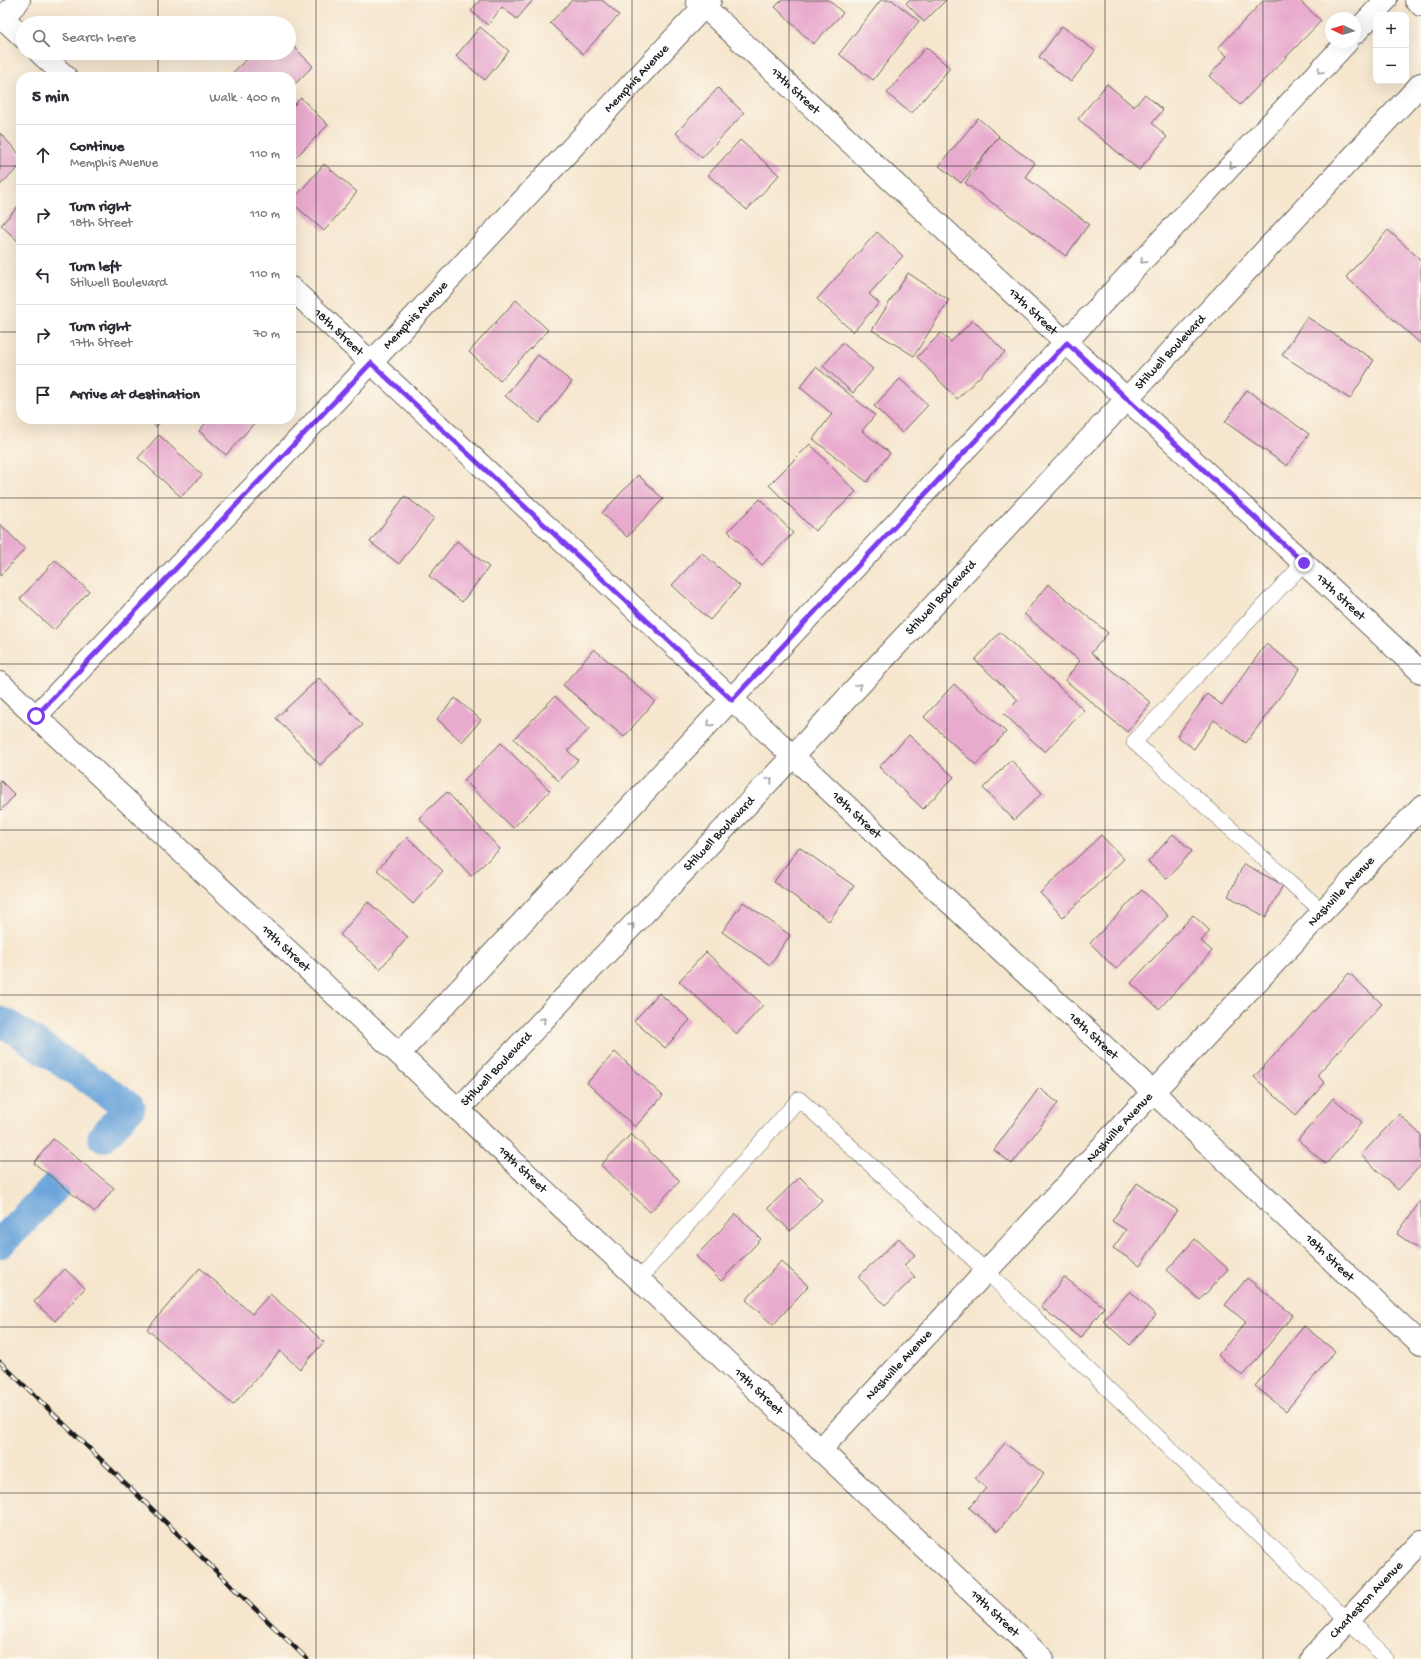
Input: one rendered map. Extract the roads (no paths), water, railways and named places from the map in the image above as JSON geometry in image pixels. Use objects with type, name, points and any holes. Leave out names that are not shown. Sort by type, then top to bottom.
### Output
[{"type":"street","points":[[16,31],[1,18],[20,0]]},
{"type":"street","points":[[1361,27],[1386,0]]},
{"type":"street","points":[[1416,0],[1421,4]]},
{"type":"street","name":"17th Street","points":[[704,2],[1067,343],[1421,672]]},
{"type":"street","name":"Memphis Avenue","points":[[36,716],[371,363],[704,2]]},
{"type":"street","points":[[399,1054],[1067,343],[1341,48]]},
{"type":"street","points":[[48,60],[61,72]]},
{"type":"street","name":"Stilwell Boulevard","points":[[458,1110],[793,756],[1421,84]]},
{"type":"street","name":"18th Street","points":[[296,293],[1421,1344]]},
{"type":"street","name":"19th Street","points":[[0,683],[399,1054],[1043,1659]]},
{"type":"street","name":"Nashville Avenue","points":[[820,1450],[1322,911],[1421,807]]},
{"type":"street","name":"Charleston Avenue","points":[[1311,1659],[1421,1542]]},
{"type":"lane","points":[[1304,563],[1134,742],[1322,911]]},
{"type":"lane","points":[[639,1279],[799,1099],[986,1271],[1388,1659]]},
{"type":"waterway","points":[[0,1022],[8,1025],[130,1107],[103,1137]]},
{"type":"waterway","points":[[0,1243],[55,1187]]},
{"type":"railway","points":[[0,1362],[307,1659]]}]
